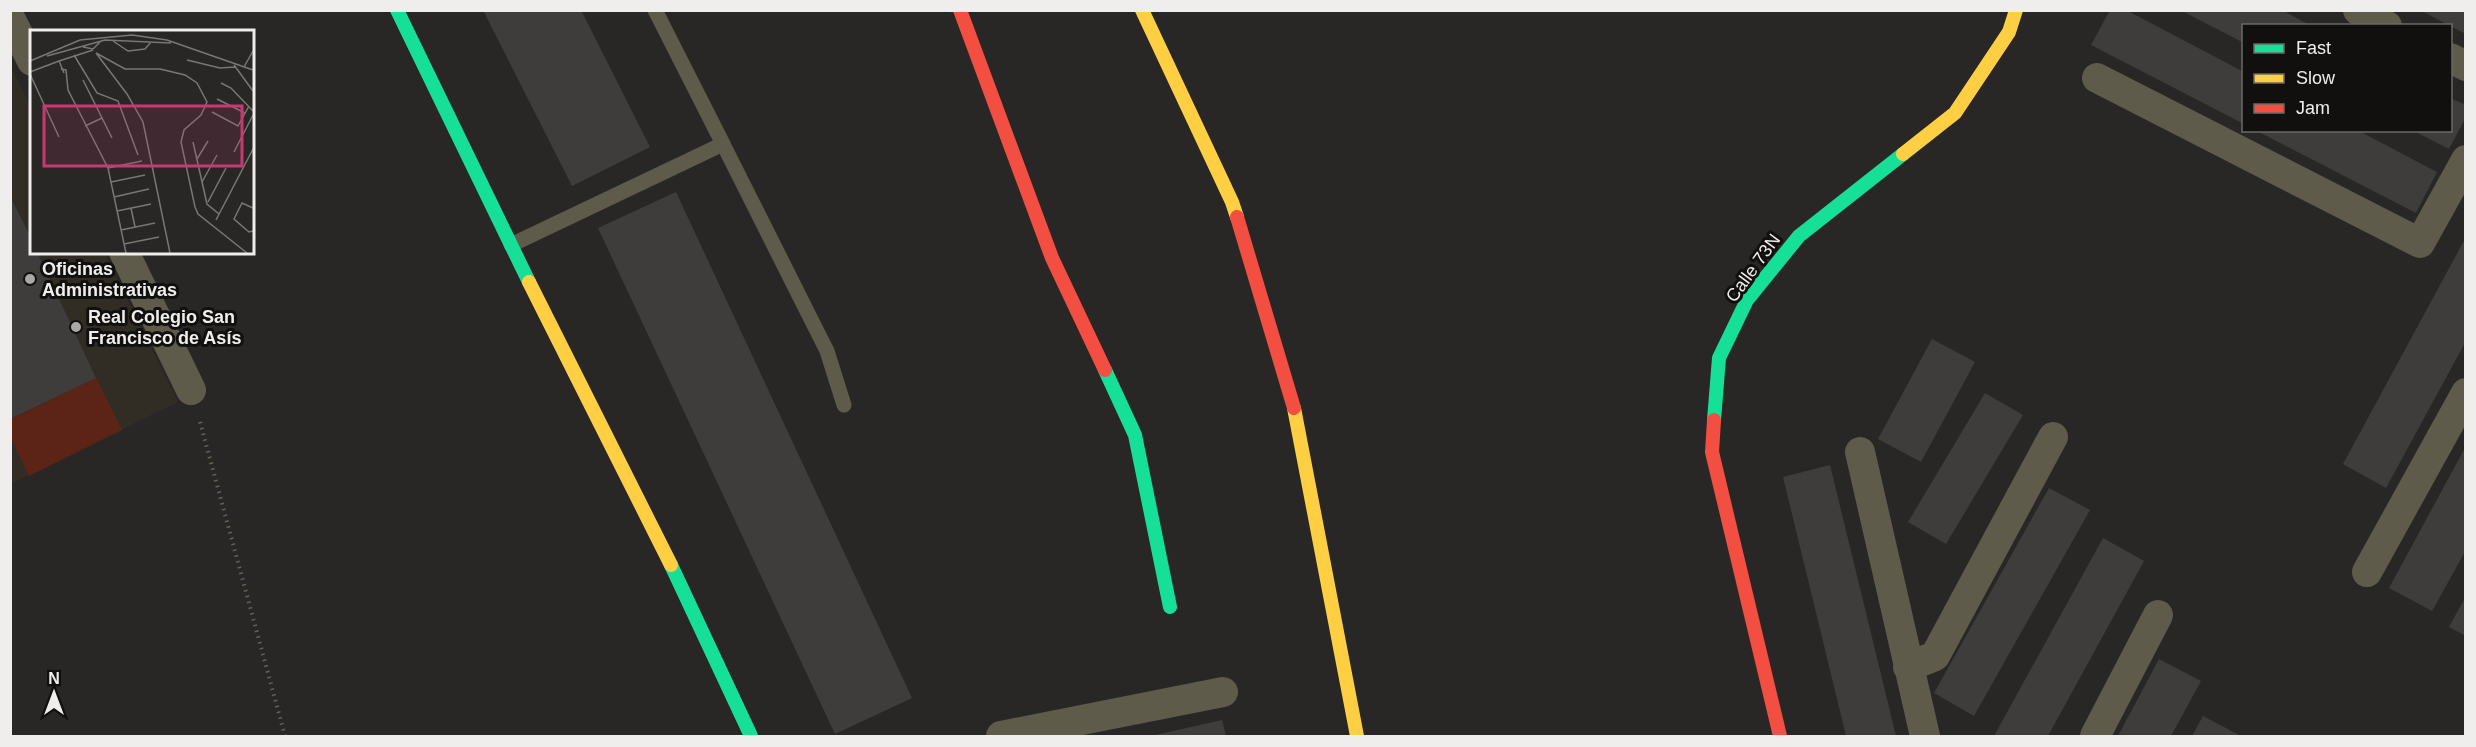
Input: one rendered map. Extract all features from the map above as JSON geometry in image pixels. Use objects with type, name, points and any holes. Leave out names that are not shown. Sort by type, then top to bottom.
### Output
[{"type":"street","points":[[397,10],[687,598],[751,736]]},
{"type":"street","points":[[960,10],[1052,258],[1136,435],[1170,607]]},
{"type":"street","points":[[1142,10],[1232,202],[1297,419],[1357,736]]},
{"type":"street","name":"Calle 73N","points":[[1780,736],[1712,452],[1719,358],[1747,300],[1799,236],[1955,113],[2009,32],[2016,10]]},
{"type":"street","points":[[2358,10],[2383,24]]},
{"type":"street","points":[[10,18],[30,57]]},
{"type":"street","points":[[2452,59],[2466,66]]},
{"type":"street","points":[[2097,78],[2420,243],[2466,160]]},
{"type":"street","points":[[125,254],[191,390]]},
{"type":"street","points":[[2367,572],[2466,393]]},
{"type":"street","points":[[1908,667],[1935,656],[2053,437]]},
{"type":"street","points":[[1860,453],[1925,736]]},
{"type":"street","points":[[2095,736],[2158,615]]},
{"type":"street","points":[[1001,736],[1223,692]]},
{"type":"lane","points":[[655,10],[827,351],[844,405]]},
{"type":"lane","points":[[511,245],[723,144]]},
{"type":"path","points":[[191,390],[285,736]]},
{"type":"shaded area","name":"Real Colegio San Francisco de Asís","points":[[10,65],[30,105],[30,254],[105,254],[178,402],[11,484]]},
{"type":"shaded area","points":[[96,378],[122,430],[29,476],[11,438],[11,419]]},
{"type":"building","points":[[483,10],[581,10],[650,147],[572,186]]},
{"type":"building","points":[[2110,10],[2126,10],[2242,71],[2242,123],[2091,45]]},
{"type":"building","points":[[2180,10],[2282,10],[2307,24],[2242,24],[2242,42]]},
{"type":"building","points":[[2420,10],[2466,10],[2466,34],[2452,27],[2452,24],[2446,24]]},
{"type":"building","points":[[2452,99],[2466,105],[2466,117],[2449,149],[2416,132],[2452,132]]},
{"type":"building","points":[[2259,132],[2361,132],[2437,172],[2416,213]]},
{"type":"building","points":[[676,192],[912,698],[835,734],[598,228]]},
{"type":"building","points":[[10,196],[30,236],[30,254],[38,254],[96,378],[10,419]]},
{"type":"building","points":[[2466,237],[2466,341],[2386,488],[2343,464]]},
{"type":"building","points":[[1932,339],[1975,362],[1921,462],[1878,439]]},
{"type":"building","points":[[1985,393],[2023,415],[1946,544],[1908,522]]},
{"type":"building","points":[[2466,446],[2466,550],[2432,611],[2389,588]]},
{"type":"building","points":[[1830,465],[1896,736],[1846,736],[1783,477]]},
{"type":"building","points":[[2049,488],[2090,510],[1974,716],[1934,693]]},
{"type":"building","points":[[2103,538],[2144,561],[2048,736],[1994,736]]},
{"type":"building","points":[[2466,596],[2466,636],[2449,627]]},
{"type":"building","points":[[2159,659],[2201,681],[2171,736],[2118,736]]},
{"type":"building","points":[[2203,716],[2241,736],[2192,736]]},
{"type":"building","points":[[1222,720],[1226,736],[1151,736]]},
{"type":"traffic: fast","points":[[397,10],[529,282]]},
{"type":"traffic: fast","points":[[1714,420],[1719,358],[1747,300],[1799,236],[1903,154]]},
{"type":"traffic: fast","points":[[1105,370],[1135,435],[1170,607]]},
{"type":"traffic: fast","points":[[671,565],[751,736]]},
{"type":"traffic: slow","points":[[1142,10],[1237,217]]},
{"type":"traffic: slow","points":[[1903,154],[1955,113],[2009,32],[2016,10]]},
{"type":"traffic: slow","points":[[529,282],[671,565]]},
{"type":"traffic: slow","points":[[1294,408],[1357,736]]},
{"type":"traffic: jam","points":[[960,10],[1052,258],[1105,370]]},
{"type":"traffic: jam","points":[[1237,217],[1294,408]]},
{"type":"traffic: jam","points":[[1714,420],[1712,452],[1780,736]]},
{"type":"place","name":"Oficinas Administrativas","points":[[30,279]]},
{"type":"place","name":"Real Colegio San Francisco de Asís","points":[[76,327]]}]
